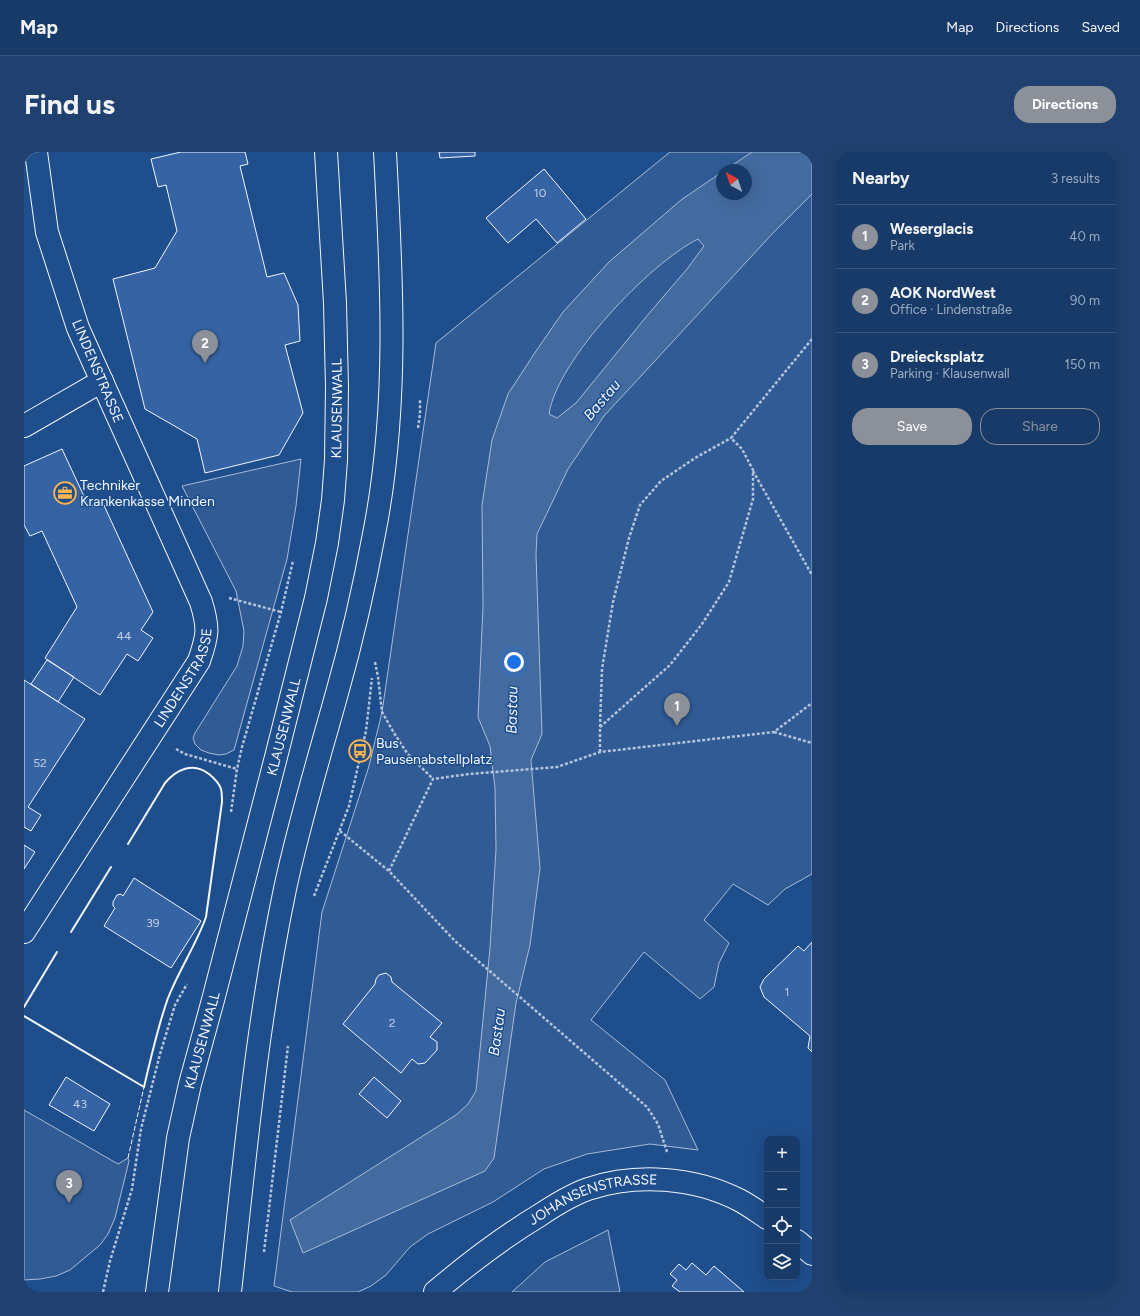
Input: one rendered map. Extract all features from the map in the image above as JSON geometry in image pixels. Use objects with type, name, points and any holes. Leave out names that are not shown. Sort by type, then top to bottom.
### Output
[{"type":"main road","name":"LINDENSTRASSE","points":[[24,932],[199,661],[206,640],[206,620],[201,602],[78,328],[47,232],[36,152]]},
{"type":"main road","name":"KLAUSENWALL","points":[[157,1292],[178,1138],[190,1084],[274,765],[316,598],[327,543],[333,500],[336,460],[337,387],[335,303],[326,152]]},
{"type":"main road","points":[[230,1292],[266,988],[285,887],[303,811],[338,690],[359,608],[375,531],[384,469],[392,369],[390,244],[385,152]]},
{"type":"main road","points":[[24,426],[102,381]]},
{"type":"main road","name":"JOHANSENSTRASSE","points":[[435,1292],[500,1241],[561,1201],[588,1189],[618,1183],[646,1180],[676,1181],[708,1188],[740,1200],[764,1216]]},
{"type":"main road","points":[[800,1244],[812,1254]]},
{"type":"path","points":[[600,752],[602,669],[612,609],[629,538],[640,505],[661,481],[730,438],[812,339]]},
{"type":"path","points":[[730,438],[742,449],[812,575]]},
{"type":"path","points":[[600,727],[670,665],[702,624],[729,582],[753,499],[753,470]]},
{"type":"path","points":[[231,813],[237,769],[242,747],[281,612],[293,559]]},
{"type":"path","points":[[201,602],[227,598],[281,612]]},
{"type":"path","points":[[374,658],[382,712],[407,753],[433,779]]},
{"type":"path","points":[[774,732],[812,703]]},
{"type":"path","points":[[433,779],[469,774],[557,767],[600,752],[774,732],[812,743]]},
{"type":"path","points":[[152,734],[185,754],[237,769]]},
{"type":"path","points":[[389,872],[433,779]]},
{"type":"path","points":[[340,831],[389,872],[455,941],[647,1107],[658,1124],[676,1181]]},
{"type":"path","points":[[103,1292],[110,1261],[132,1189],[141,1129],[160,1054],[175,1005],[188,982]]},
{"type":"shaded area","points":[[670,152],[812,152],[812,874],[785,889],[768,905],[733,884],[704,920],[729,943],[719,963],[714,987],[700,999],[644,952],[591,1020],[665,1080],[698,1150],[650,1144],[587,1154],[544,1169],[493,1202],[428,1234],[410,1247],[386,1275],[371,1286],[358,1292],[292,1292],[274,1286],[322,912],[369,766],[382,712],[436,343]]},
{"type":"shaded area","points":[[301,459],[296,506],[287,559],[234,750],[226,754],[219,755],[209,753],[201,750],[195,744],[193,738],[237,666],[243,646],[244,631],[236,591],[182,486]]},
{"type":"shaded area","points":[[24,1110],[118,1164],[128,1158],[129,1161],[115,1218],[108,1234],[100,1245],[70,1270],[56,1276],[24,1280]]},
{"type":"shaded area","points":[[608,1230],[620,1292],[512,1292],[545,1262]]},
{"type":"water","name":"Bastau","points":[[752,152],[812,152],[812,194],[773,233],[604,416],[568,469],[537,534],[536,554],[542,734],[531,760],[540,868],[530,945],[516,1003],[494,1158],[485,1171],[303,1253],[290,1220],[456,1115],[468,1104],[476,1091],[490,948],[496,849],[495,788],[490,746],[478,717],[483,607],[482,505],[492,440],[508,394],[563,312],[609,262],[681,200],[716,176],[716,200],[752,200],[752,164],[734,164]],"holes":[[[698,239],[704,246],[687,269],[576,403],[557,418],[549,414],[556,392],[569,367],[587,341],[608,315],[656,269],[678,251]]]},
{"type":"building","points":[[181,152],[245,152],[248,164],[240,166],[267,277],[284,273],[298,305],[300,341],[285,345],[303,413],[279,455],[205,473],[197,439],[145,409],[113,279],[155,268],[177,231],[166,185],[158,187],[151,159]]},
{"type":"building","points":[[439,152],[475,152],[475,156],[440,158]]},
{"type":"building","points":[[544,169],[586,219],[557,243],[536,219],[508,243],[486,218]]},
{"type":"building","points":[[62,449],[89,507],[102,501],[153,612],[141,630],[153,638],[138,661],[127,654],[100,695],[45,658],[77,607],[42,531],[30,536],[24,525],[24,466]]},
{"type":"building","points":[[47,660],[74,677],[58,702],[31,684]]},
{"type":"building","points":[[24,680],[85,719],[28,807],[41,815],[31,831],[24,827]]},
{"type":"building","points":[[24,845],[35,852],[24,869]]},
{"type":"building","points":[[134,878],[201,921],[171,968],[104,926],[115,908],[113,906],[113,902],[117,895],[121,894],[123,896]]},
{"type":"building","points":[[812,942],[812,1052],[808,1048],[810,1036],[764,997],[760,987],[764,979],[798,946],[804,951]]},
{"type":"building","points":[[386,973],[391,977],[392,982],[442,1023],[430,1037],[437,1042],[437,1050],[425,1063],[418,1064],[412,1059],[401,1073],[343,1024],[375,984],[379,975]]},
{"type":"building","points":[[66,1077],[110,1104],[94,1131],[49,1105]]},
{"type":"building","points":[[374,1077],[401,1101],[387,1118],[359,1094]]},
{"type":"building","points":[[692,1263],[706,1275],[714,1266],[744,1292],[680,1292],[672,1286],[677,1280],[670,1274],[679,1264],[686,1270]]},
{"type":"fence","points":[[128,1158],[144,1087]]},
{"type":"wall","points":[[24,1016],[144,1087],[168,998],[206,917],[222,802],[221,789],[218,783],[209,774],[197,768],[185,769],[174,774],[165,783],[128,844]]},
{"type":"wall","points":[[71,932],[111,867]]},
{"type":"wall","points":[[24,1007],[57,952]]},
{"type":"place","name":"AOK NordWest","points":[[205,363]]},
{"type":"place","name":"Techniker Krankenkasse Minden","points":[[65,493]]},
{"type":"place","name":"Weserglacis","points":[[677,726]]},
{"type":"place","name":"Bus Pausenabstellplatz","points":[[360,751]]},
{"type":"place","name":"Dreiecksplatz","points":[[69,1203]]}]
